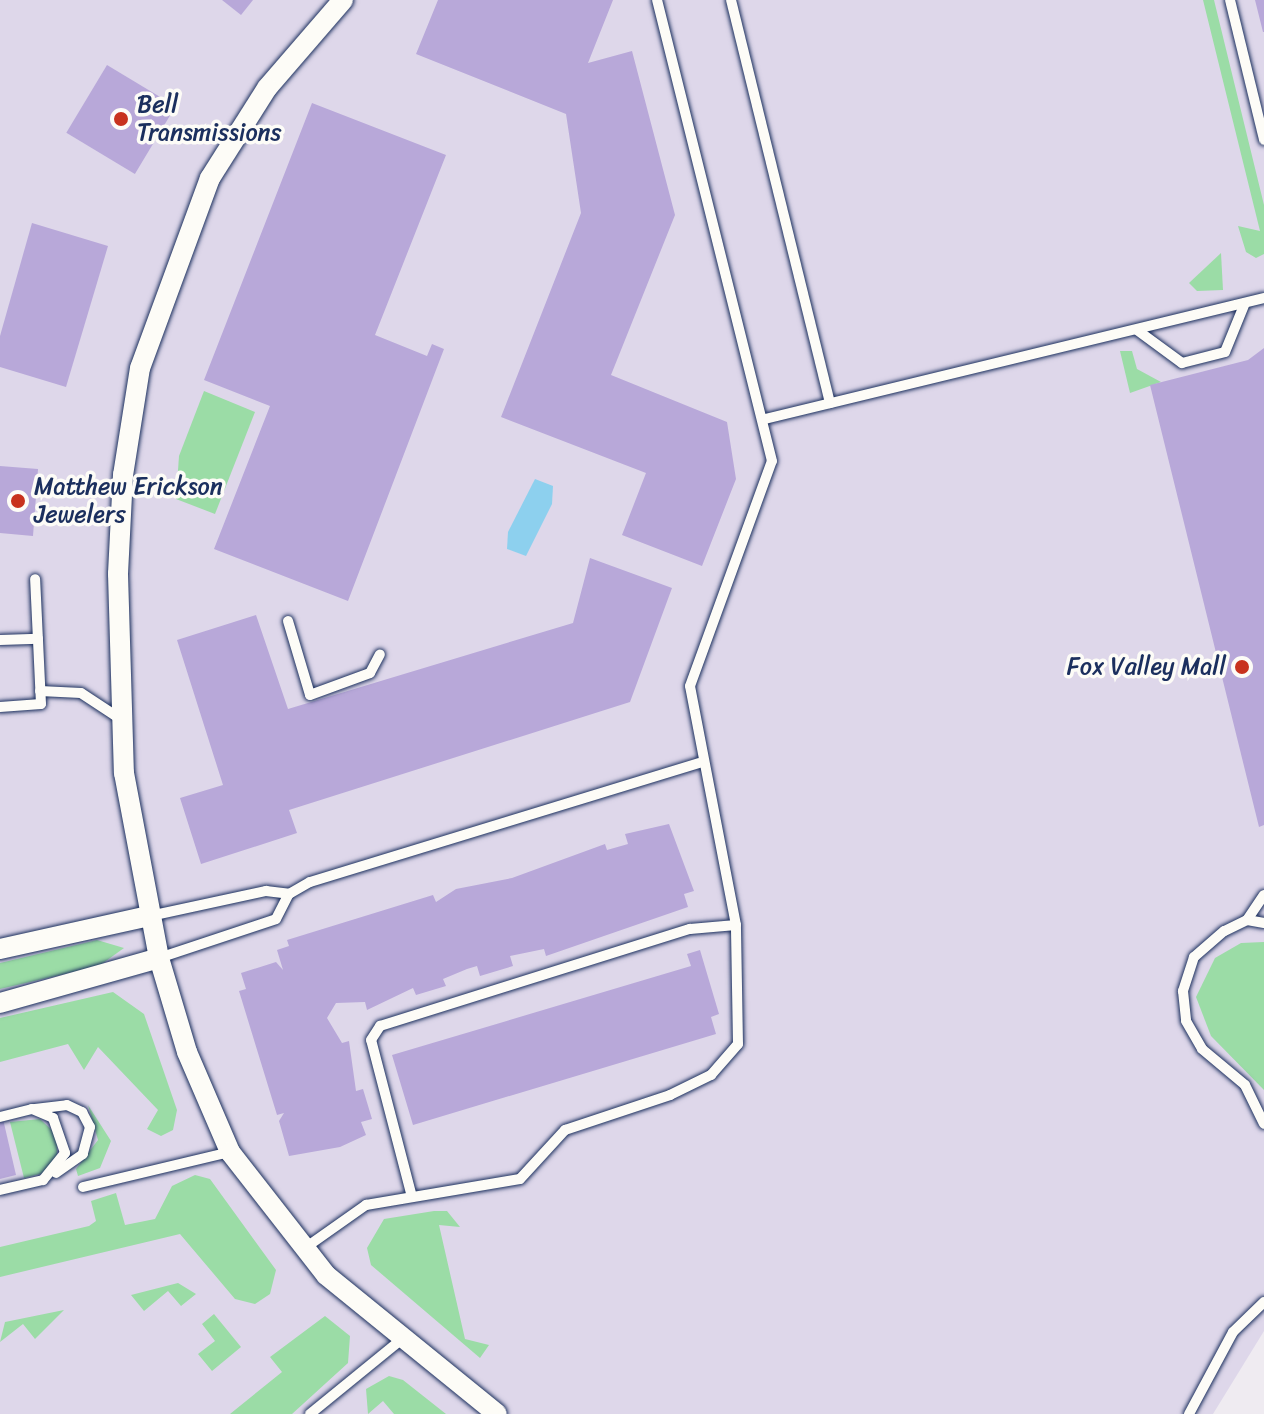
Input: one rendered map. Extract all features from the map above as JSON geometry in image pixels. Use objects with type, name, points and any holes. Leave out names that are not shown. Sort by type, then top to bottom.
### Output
[{"type":"street","points":[[343,0],[267,88],[210,178],[154,323],[123,475],[119,718],[149,916],[159,958],[187,1052],[230,1152],[303,1250],[402,1339],[497,1414]]},
{"type":"street","points":[[0,949],[149,916]]},
{"type":"street","points":[[0,1003],[159,958]]},
{"type":"lane","points":[[303,1250],[366,1205],[520,1179],[565,1130],[711,1075],[738,1044],[736,925],[699,763],[690,686],[772,461],[765,419],[657,0]]},
{"type":"lane","points":[[731,0],[830,403]]},
{"type":"lane","points":[[1230,0],[1264,140]]},
{"type":"lane","points":[[765,419],[1264,298]]},
{"type":"lane","points":[[1137,330],[1182,363],[1225,352],[1245,303]]},
{"type":"lane","points":[[0,707],[41,704],[35,579]]},
{"type":"lane","points":[[288,621],[310,695],[370,673],[380,654]]},
{"type":"lane","points":[[0,640],[38,639]]},
{"type":"lane","points":[[40,691],[81,693],[119,718]]},
{"type":"lane","points":[[149,916],[266,891],[289,894],[337,872],[699,763]]},
{"type":"lane","points":[[159,958],[276,919],[289,894]]},
{"type":"lane","points":[[1264,895],[1247,920],[1194,957],[1183,991],[1186,1021],[1202,1049],[1245,1085],[1264,1124]]},
{"type":"lane","points":[[1247,920],[1264,923]]},
{"type":"lane","points":[[412,1197],[371,1040],[380,1026],[690,929],[736,925]]},
{"type":"lane","points":[[0,1117],[67,1105],[82,1112],[90,1127],[83,1154],[43,1180],[0,1190]]},
{"type":"lane","points":[[32,1109],[53,1118],[63,1135],[65,1153],[43,1180]]},
{"type":"lane","points":[[83,1187],[230,1152]]},
{"type":"lane","points":[[1189,1414],[1233,1332],[1264,1302]]},
{"type":"lane","points":[[310,1414],[402,1339]]},
{"type":"shaded area","name":"Fox Valley Mall","points":[[0,0],[1264,0],[1264,1331],[1213,1414],[0,1414]]},
{"type":"green space","points":[[1203,0],[1214,0],[1264,205],[1264,254],[1256,258],[1246,252],[1238,226],[1260,231]]},
{"type":"green space","points":[[1221,253],[1223,290],[1197,291],[1189,283]]},
{"type":"green space","points":[[1120,351],[1132,351],[1137,369],[1161,382],[1130,393]]},
{"type":"green space","points":[[204,391],[255,412],[215,514],[176,499],[179,456]]},
{"type":"green space","points":[[97,940],[124,948],[99,966],[0,989],[0,963]]},
{"type":"green space","points":[[1264,942],[1264,1090],[1211,1036],[1196,997],[1215,958],[1241,943]]},
{"type":"green space","points":[[113,992],[144,1014],[177,1110],[173,1130],[161,1136],[147,1129],[158,1110],[98,1047],[84,1070],[68,1044],[0,1062],[0,1018]]},
{"type":"green space","points":[[88,1105],[111,1141],[100,1168],[78,1176],[76,1169],[98,1140]]},
{"type":"green space","points":[[40,1119],[57,1135],[57,1158],[44,1173],[24,1178],[10,1122]]},
{"type":"green space","points":[[195,1175],[210,1179],[276,1270],[270,1294],[255,1304],[235,1299],[180,1234],[0,1277],[0,1247],[89,1226],[96,1221],[91,1201],[116,1193],[125,1225],[155,1219],[172,1186]]},
{"type":"green space","points":[[447,1211],[460,1227],[439,1225],[465,1339],[489,1345],[480,1358],[371,1265],[367,1248],[384,1219]]},
{"type":"green space","points":[[178,1283],[196,1294],[181,1306],[168,1291],[144,1311],[131,1295]]},
{"type":"green space","points":[[64,1310],[35,1339],[23,1324],[0,1342],[5,1322]]},
{"type":"green space","points":[[214,1314],[241,1347],[212,1371],[198,1354],[215,1341],[202,1324]]},
{"type":"green space","points":[[325,1316],[350,1336],[348,1363],[292,1414],[230,1414],[282,1372],[270,1357]]},
{"type":"green space","points":[[389,1376],[403,1380],[446,1414],[394,1414],[383,1401],[368,1414],[366,1389]]},
{"type":"water","points":[[535,479],[553,486],[552,504],[526,556],[507,549],[508,532]]},
{"type":"building","points":[[222,0],[253,0],[241,15]]},
{"type":"building","points":[[438,0],[613,0],[588,63],[632,51],[675,215],[611,375],[727,422],[736,479],[702,566],[622,535],[646,473],[501,417],[581,213],[566,114],[416,54]]},
{"type":"building","points":[[1255,0],[1264,0],[1264,32],[1263,32]]},
{"type":"building","name":"Bell Transmissions","points":[[107,65],[176,106],[135,174],[66,133]]},
{"type":"building","points":[[312,103],[446,155],[375,335],[427,356],[432,344],[444,349],[348,601],[214,549],[270,406],[204,380]]},
{"type":"building","points":[[32,223],[108,246],[66,387],[0,367],[0,336]]},
{"type":"building","name":"Fox Valley Mall","points":[[1264,348],[1264,825],[1259,827],[1150,385],[1248,360]]},
{"type":"building","name":"Matthew Erickson Jewelers","points":[[0,466],[38,469],[33,536],[0,533]]},
{"type":"building","points":[[590,558],[672,588],[630,702],[289,810],[297,833],[201,864],[180,798],[223,785],[177,640],[256,615],[288,709],[573,623]]},
{"type":"building","points":[[669,824],[694,891],[684,894],[688,907],[546,956],[544,949],[510,956],[513,966],[480,976],[477,966],[467,969],[443,979],[446,986],[416,995],[413,988],[367,1010],[365,1002],[336,1003],[327,1018],[342,1043],[349,1041],[356,1091],[363,1089],[372,1119],[361,1122],[366,1135],[340,1147],[289,1156],[279,1121],[284,1113],[277,1115],[239,991],[246,989],[241,973],[276,962],[283,970],[277,950],[289,946],[287,940],[433,895],[436,902],[456,889],[512,878],[605,844],[607,850],[628,844],[625,834]]},
{"type":"building","points":[[700,950],[719,1014],[711,1017],[716,1034],[413,1125],[392,1055],[691,966],[687,954]]},
{"type":"building","points":[[3,1119],[16,1175],[0,1179],[0,1120]]},
{"type":"place","name":"Bell Transmissions","points":[[121,119]]},
{"type":"place","name":"Matthew Erickson Jewelers","points":[[18,501]]},
{"type":"place","name":"Fox Valley Mall","points":[[1242,667]]}]
